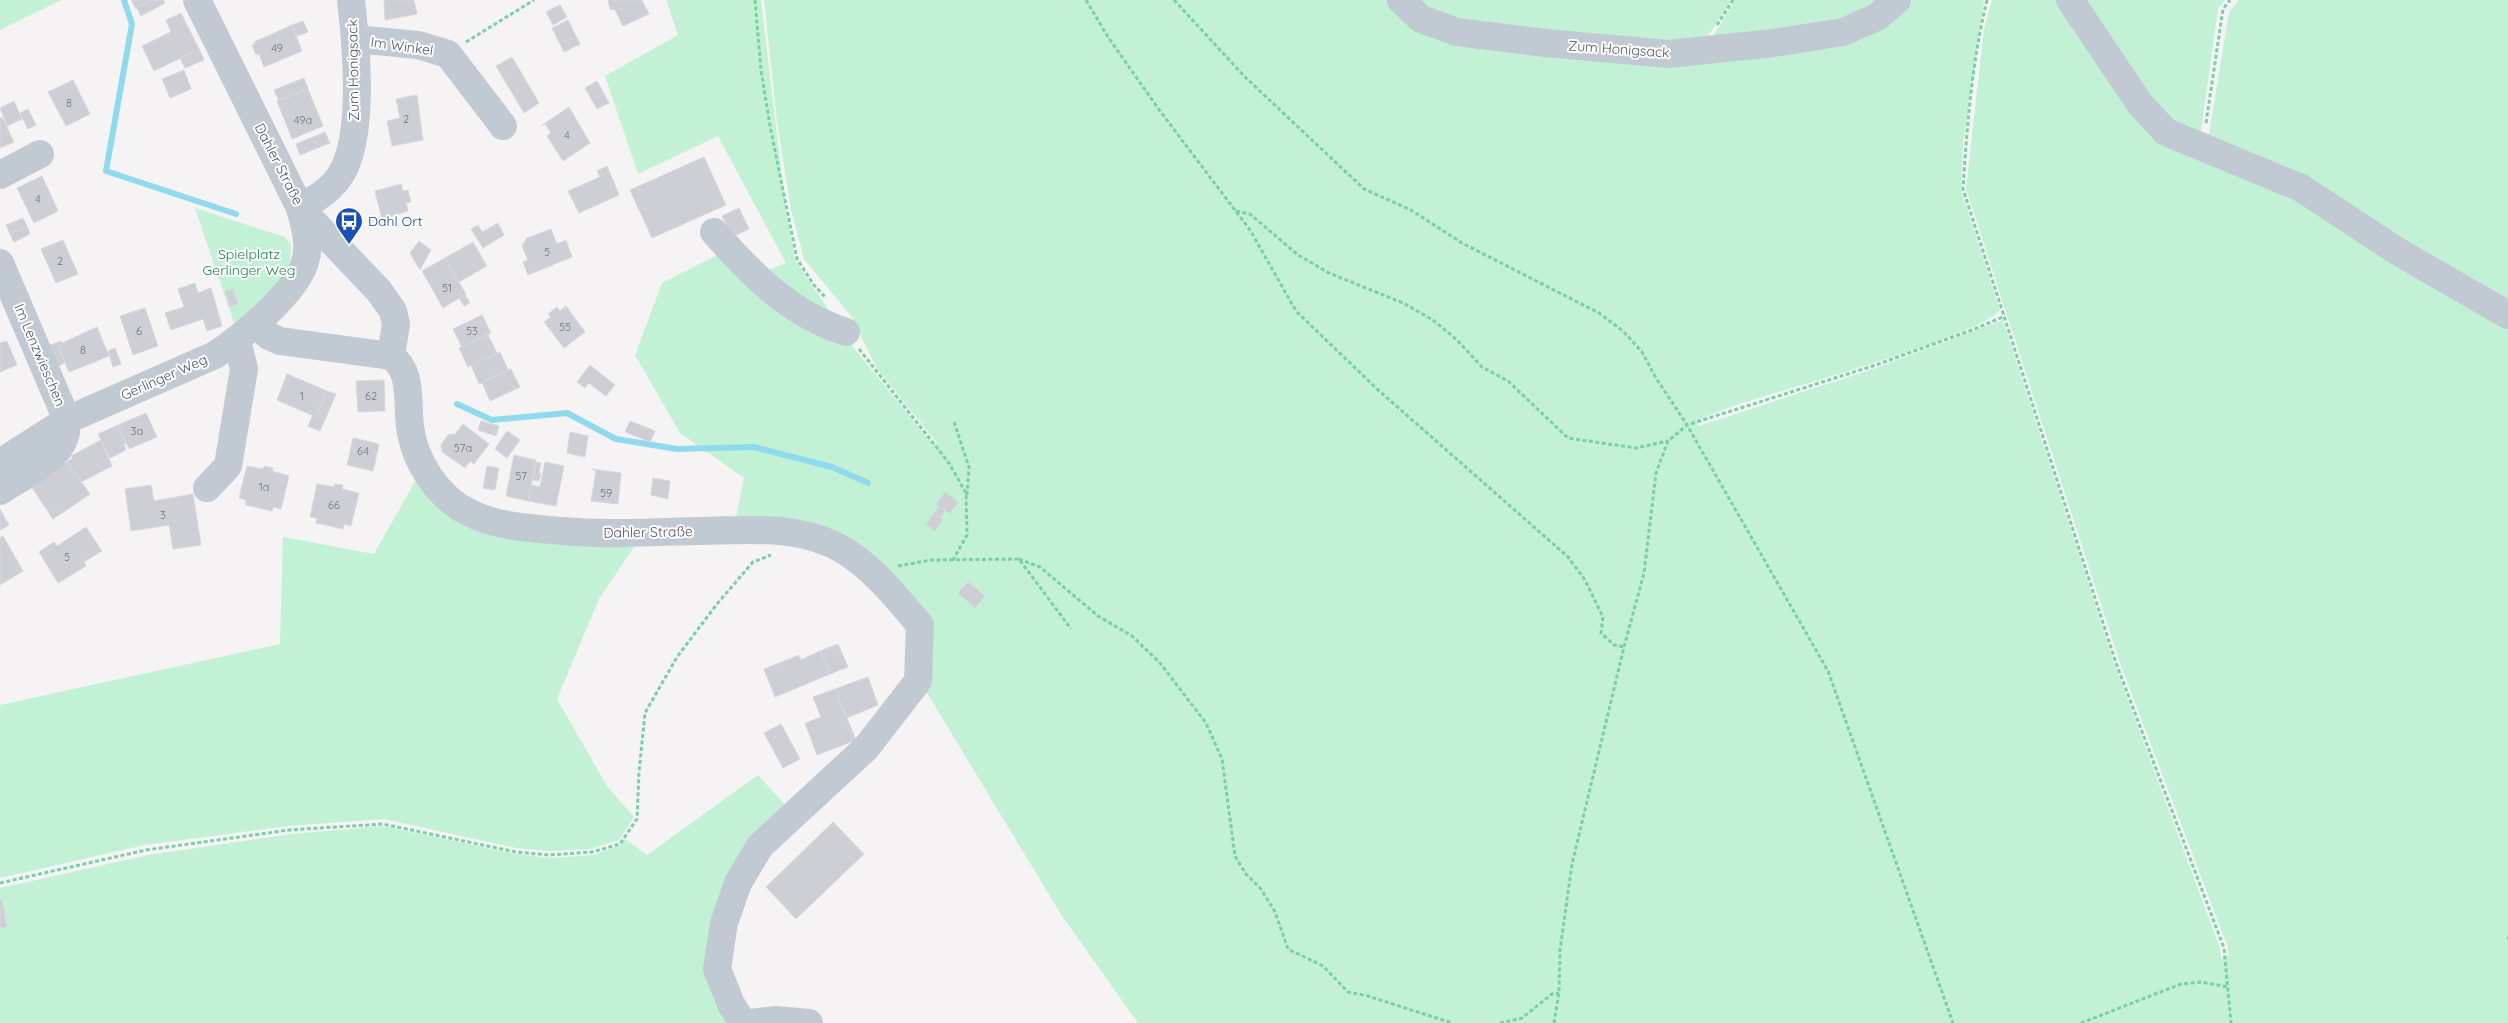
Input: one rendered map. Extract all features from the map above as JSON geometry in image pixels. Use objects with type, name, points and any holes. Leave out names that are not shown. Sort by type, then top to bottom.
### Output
[{"type":"street","name":"Dahler Straße","points":[[198,0],[300,208],[379,291],[393,310],[396,324],[391,356],[398,361],[405,373],[410,427],[417,453],[438,488],[450,501],[470,513],[494,522],[519,527],[594,534],[782,530],[819,538],[844,551],[873,571],[920,625],[918,681],[866,748],[760,846],[738,883],[724,923],[717,969],[731,1004],[743,1023]]},
{"type":"street","name":"Zum Honigsack","points":[[300,208],[326,191],[341,175],[347,162],[354,122],[355,39],[351,0]]},
{"type":"street","name":"Zum Honigsack","points":[[1401,0],[1420,19],[1457,32],[1546,43],[1668,54],[1773,43],[1843,32],[1877,17],[1897,0]]},
{"type":"street","points":[[2070,0],[2140,104],[2166,132],[2300,188],[2397,251],[2508,315]]},
{"type":"street","name":"Im Winkel","points":[[355,39],[418,45],[448,54],[503,126]]},
{"type":"street","points":[[0,175],[40,154]]},
{"type":"street","name":"Gerlinger Weg","points":[[0,463],[67,420],[215,355],[246,332],[287,290],[304,265],[306,239],[300,208]]},
{"type":"street","points":[[714,232],[741,262],[769,288],[820,324],[846,332]]},
{"type":"street","name":"Im Lenzwieschen","points":[[0,263],[67,420]]},
{"type":"street","points":[[207,488],[228,466],[244,370],[246,332],[269,336],[280,341],[391,356]]},
{"type":"street","points":[[0,492],[58,450],[65,437],[67,420]]},
{"type":"street","points":[[751,1023],[776,1020],[809,1023]]},
{"type":"path","name":"Im Winkel","points":[[448,54],[534,0]]},
{"type":"path","points":[[755,0],[761,70],[770,126],[797,259],[814,285],[836,308],[846,332],[949,463],[966,493],[967,534],[953,560]]},
{"type":"path","points":[[1086,0],[1108,37],[1160,111],[1250,230],[1296,311],[1377,389],[1568,557],[1585,580],[1603,618],[1601,633],[1614,646],[1624,647]]},
{"type":"path","points":[[1174,0],[1245,77],[1364,189],[1411,210],[1462,243],[1599,313],[1623,331],[1642,352],[1656,378],[1687,425],[1828,671],[1953,1023]]},
{"type":"path","points":[[1987,0],[1980,28],[1966,143],[1963,189],[2116,663],[2224,948],[2232,1023]]},
{"type":"path","points":[[2203,149],[2223,9],[2230,0]]},
{"type":"path","points":[[1235,210],[1250,214],[1298,255],[1329,273],[1403,303],[1433,320],[1457,340],[1482,367],[1508,381],[1568,438],[1636,448],[1668,441],[1687,425],[1876,365],[2005,316]]},
{"type":"path","points":[[954,422],[969,467],[966,503]]},
{"type":"path","points":[[1554,1023],[1559,992],[1560,950],[1572,864],[1624,647],[1644,573],[1656,474],[1668,441]]},
{"type":"path","points":[[0,883],[146,850],[289,830],[382,824],[516,852],[549,855],[592,852],[620,844],[636,820],[645,713],[677,657],[717,604],[753,562],[775,554]]},
{"type":"path","points":[[873,571],[931,560],[1019,559],[1040,567],[1098,616],[1132,636],[1160,663],[1206,723],[1222,759],[1234,856],[1246,874],[1260,889],[1274,912],[1288,949],[1323,966],[1348,992],[1368,996],[1452,1023]]},
{"type":"path","points":[[1019,559],[1071,629]]},
{"type":"path","points":[[2082,1023],[2181,984],[2201,982],[2228,987]]},
{"type":"path","points":[[1500,1023],[1522,1018],[1552,994],[1559,992]]},
{"type":"green space","points":[[0,0],[61,0],[0,30]]},
{"type":"green space","points":[[666,0],[761,0],[786,211],[795,260],[839,325],[757,275],[786,263],[718,136],[638,174],[605,76],[678,35]]},
{"type":"green space","points":[[764,0],[1396,0],[1548,47],[1845,35],[1904,0],[1984,0],[1963,144],[1961,190],[2000,310],[1985,321],[1922,347],[1742,403],[1696,421],[1699,426],[1873,369],[2003,320],[2114,663],[2220,948],[2221,958],[2229,956],[2227,945],[2120,663],[1966,189],[1984,29],[1992,0],[2066,0],[2139,110],[2207,146],[2229,12],[2239,0],[2508,0],[2508,1023],[1138,1023],[1062,916],[924,688],[926,622],[877,569],[734,527],[744,478],[680,433],[635,355],[662,283],[725,251],[844,336],[933,445],[937,443],[876,367],[852,317],[804,259],[791,210],[777,122]]},
{"type":"green space","points":[[1407,0],[1731,0],[1702,46],[1457,28]]},
{"type":"green space","points":[[1735,0],[1892,0],[1875,15],[1708,45]]},
{"type":"green space","points":[[2080,0],[2225,0],[2218,9],[2200,138],[2168,121]]},
{"type":"green space","name":"Spielplatz Gerlinger Weg","points":[[195,208],[285,237],[291,245],[289,264],[281,278],[256,305],[234,323]]},
{"type":"green space","points":[[417,478],[445,506],[642,535],[599,599],[557,699],[607,786],[634,817],[619,840],[591,849],[550,851],[516,848],[384,819],[288,826],[145,845],[0,878],[0,705],[280,644],[283,537],[374,554]]},
{"type":"green space","points":[[758,775],[790,810],[734,886],[729,1023],[0,1023],[0,888],[148,855],[291,834],[383,826],[516,854],[551,858],[593,855],[621,845],[625,839],[647,855]]},
{"type":"building","points":[[131,0],[151,0],[136,9]]},
{"type":"building","points":[[151,0],[163,0],[165,3],[141,16],[137,8]]},
{"type":"building","points":[[384,0],[414,0],[417,14],[385,20]]},
{"type":"building","points":[[608,0],[642,0],[649,14],[623,26],[615,10],[610,9]]},
{"type":"building","points":[[560,5],[567,17],[553,25],[546,12]]},
{"type":"building","points":[[181,13],[199,49],[154,71],[142,46],[171,32],[166,20]]},
{"type":"building","points":[[568,20],[580,44],[564,52],[552,28]]},
{"type":"building","points":[[303,21],[308,32],[297,36],[292,25]]},
{"type":"building","points":[[292,25],[302,51],[264,67],[259,54],[256,55],[252,45],[255,44],[254,42]]},
{"type":"building","points":[[199,49],[204,60],[185,68],[180,58]]},
{"type":"building","points":[[512,57],[539,103],[524,113],[496,66]]},
{"type":"building","points":[[184,70],[191,89],[170,98],[162,79]]},
{"type":"building","points":[[304,78],[308,89],[279,101],[274,90]]},
{"type":"building","points":[[73,80],[90,114],[66,126],[48,92]]},
{"type":"building","points":[[597,81],[609,103],[597,109],[585,88]]},
{"type":"building","points":[[308,89],[323,126],[292,139],[277,101]]},
{"type":"building","points":[[417,95],[423,140],[392,146],[387,121],[400,118],[396,99]]},
{"type":"building","points":[[14,101],[22,119],[7,126],[0,108]]},
{"type":"building","points":[[569,107],[590,143],[563,161],[547,136],[551,133],[545,124],[541,126]]},
{"type":"building","points":[[28,109],[36,125],[28,129],[20,113]]},
{"type":"building","points":[[2,117],[14,142],[0,148],[0,118]]},
{"type":"building","points":[[325,132],[330,143],[300,155],[296,144]]},
{"type":"building","points":[[704,157],[726,205],[652,238],[630,190]]},
{"type":"building","points":[[607,166],[619,195],[579,213],[568,191],[600,177],[597,171]]},
{"type":"building","points":[[42,176],[58,211],[34,223],[17,188]]},
{"type":"building","points":[[401,184],[403,191],[408,190],[411,202],[406,203],[408,211],[382,219],[375,191]]},
{"type":"building","points":[[739,208],[749,229],[732,237],[722,216]]},
{"type":"building","points":[[23,218],[27,226],[10,234],[6,225]]},
{"type":"building","points":[[498,223],[504,235],[483,248],[471,229],[478,225],[482,232]]},
{"type":"building","points":[[27,226],[30,234],[14,242],[10,234]]},
{"type":"building","points":[[551,229],[557,244],[566,240],[572,257],[528,275],[523,262],[528,260],[522,246],[527,238]]},
{"type":"building","points":[[63,240],[78,274],[56,283],[41,249]]},
{"type":"building","points":[[419,241],[431,250],[420,270],[410,253]]},
{"type":"building","points":[[473,242],[487,266],[459,282],[445,258]]},
{"type":"building","points":[[445,258],[466,294],[443,308],[422,271]]},
{"type":"building","points":[[195,283],[198,293],[211,288],[222,326],[207,331],[203,319],[171,330],[165,313],[184,307],[178,289]]},
{"type":"building","points":[[233,289],[238,304],[230,306],[225,291]]},
{"type":"building","points":[[465,295],[470,303],[464,306],[459,298]]},
{"type":"building","points":[[566,306],[585,332],[564,348],[544,322],[551,317],[548,314],[557,307],[560,311]]},
{"type":"building","points":[[145,308],[158,346],[133,355],[120,316]]},
{"type":"building","points":[[482,315],[491,333],[462,347],[453,329]]},
{"type":"building","points":[[97,327],[109,356],[69,372],[58,345]]},
{"type":"building","points":[[488,335],[497,353],[468,367],[459,348]]},
{"type":"building","points":[[7,341],[17,365],[0,372],[0,343]]},
{"type":"building","points":[[61,341],[62,343],[58,345],[65,363],[56,367],[48,346]]},
{"type":"building","points":[[115,348],[121,364],[113,367],[108,351]]},
{"type":"building","points":[[500,352],[508,370],[479,384],[471,365]]},
{"type":"building","points":[[590,365],[615,385],[606,396],[589,383],[585,388],[577,382]]},
{"type":"building","points":[[511,369],[520,387],[490,401],[482,382]]},
{"type":"building","points":[[287,374],[327,391],[316,417],[277,400]]},
{"type":"building","points":[[384,380],[385,411],[358,412],[356,381]]},
{"type":"building","points":[[327,391],[336,394],[320,431],[308,426],[313,415],[316,417]]},
{"type":"building","points":[[146,413],[157,437],[129,449],[118,425]]},
{"type":"building","points":[[481,421],[499,426],[496,436],[478,430]]},
{"type":"building","points":[[630,421],[655,431],[650,442],[625,432]]},
{"type":"building","points":[[463,424],[489,444],[474,464],[470,461],[465,468],[442,452],[441,445],[448,435],[455,434]]},
{"type":"building","points":[[118,425],[126,443],[124,444],[126,450],[110,458],[98,434]]},
{"type":"building","points":[[507,431],[520,440],[507,458],[495,449]]},
{"type":"building","points":[[570,432],[588,436],[585,457],[567,453]]},
{"type":"building","points":[[353,438],[379,444],[373,471],[347,465]]},
{"type":"building","points":[[101,440],[112,466],[81,482],[67,462],[73,458],[71,456]]},
{"type":"building","points":[[514,455],[536,460],[528,501],[506,496]]},
{"type":"building","points":[[67,462],[90,494],[53,519],[31,486]]},
{"type":"building","points":[[536,462],[541,463],[539,472],[541,474],[534,473]]},
{"type":"building","points":[[545,462],[564,466],[556,506],[528,501],[531,485],[540,487]]},
{"type":"building","points":[[247,466],[263,469],[264,466],[273,468],[272,471],[289,476],[281,509],[273,507],[272,511],[246,505],[246,500],[239,498]]},
{"type":"building","points":[[487,466],[499,468],[495,490],[483,488]]},
{"type":"building","points":[[592,469],[621,473],[618,504],[591,501],[596,471]]},
{"type":"building","points":[[534,473],[541,474],[539,481],[532,480]]},
{"type":"building","points":[[653,478],[670,481],[668,499],[651,495]]},
{"type":"building","points":[[317,484],[334,487],[335,484],[343,485],[342,489],[359,493],[351,526],[344,524],[343,529],[316,523],[317,518],[310,517]]},
{"type":"building","points":[[151,485],[154,501],[193,494],[201,545],[173,549],[169,525],[131,531],[125,489]]},
{"type":"building","points":[[945,492],[958,502],[950,514],[936,504]]},
{"type":"building","points":[[939,506],[945,510],[940,518],[933,514]]},
{"type":"building","points":[[0,509],[9,525],[0,530]]},
{"type":"building","points":[[933,514],[943,520],[935,531],[926,524]]},
{"type":"building","points":[[86,527],[102,551],[84,562],[86,566],[58,583],[39,552],[54,542],[57,546]]},
{"type":"building","points":[[3,536],[23,571],[0,585],[0,538]]},
{"type":"building","points":[[968,582],[985,596],[975,608],[958,593]]},
{"type":"building","points":[[838,644],[848,667],[830,674],[820,651]]},
{"type":"building","points":[[820,651],[830,674],[775,697],[764,669],[799,655],[801,660]]},
{"type":"building","points":[[868,677],[878,705],[847,718],[835,689]]},
{"type":"building","points":[[835,689],[856,740],[817,755],[805,723],[821,717],[813,697]]},
{"type":"building","points":[[781,724],[800,759],[783,768],[764,733]]},
{"type":"building","points":[[833,822],[864,854],[796,919],[766,887]]},
{"type":"building","points":[[2,899],[7,927],[0,928],[0,900]]},
{"type":"waterway","points":[[124,0],[132,24],[106,171],[236,214]]},
{"type":"waterway","points":[[457,404],[492,420],[567,413],[616,439],[677,449],[754,447],[832,467],[868,483]]},
{"type":"place","name":"Dahl Ort","points":[[349,245]]}]
